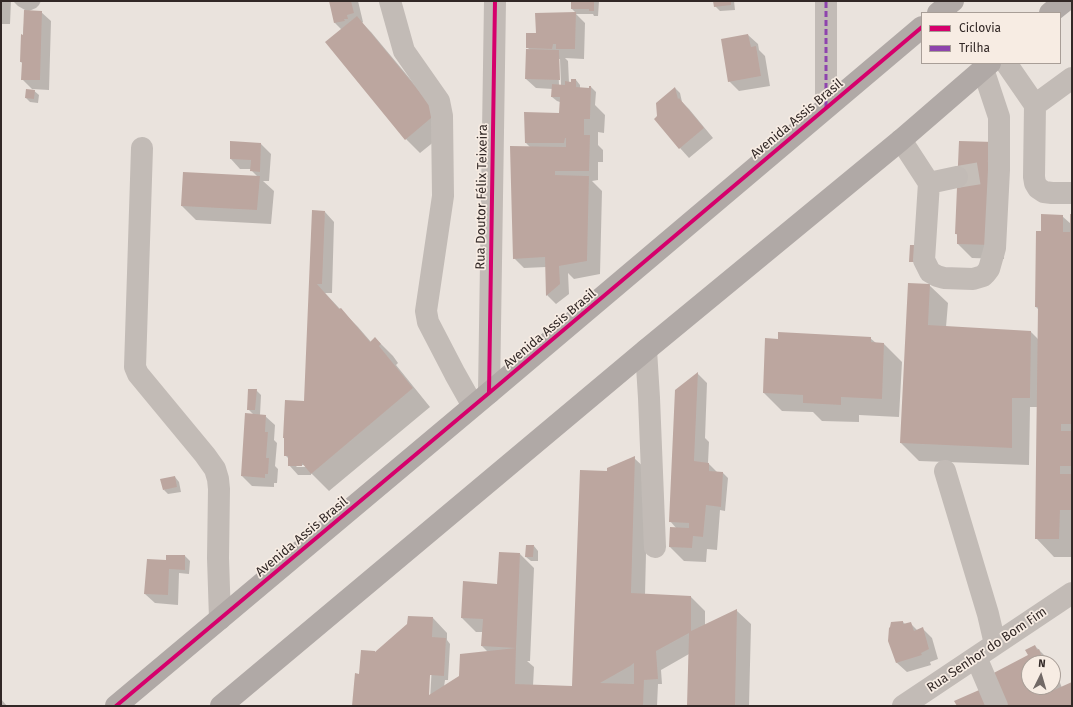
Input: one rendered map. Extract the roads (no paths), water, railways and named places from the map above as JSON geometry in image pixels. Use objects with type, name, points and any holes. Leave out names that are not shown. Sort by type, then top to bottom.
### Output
[{"type":"main road","points":[[939,12],[953,1]]},
{"type":"main road","points":[[1051,12],[1065,1]]},
{"type":"main road","name":"Avenida Assis Brasil","points":[[116,706],[921,28]]},
{"type":"main road","points":[[221,706],[987,66]]},
{"type":"street","points":[[390,1],[404,51],[439,101],[442,116],[443,196],[426,311],[428,322],[455,374],[481,400]]},
{"type":"street","name":"Rua Doutor Félix Teixeira","points":[[481,400],[495,1]]},
{"type":"street","points":[[826,1],[826,107]]},
{"type":"street","points":[[1007,64],[1035,105],[1035,183],[1038,188],[1044,192],[1072,193]]},
{"type":"street","points":[[900,140],[929,183],[924,260],[930,272],[944,278],[973,279],[983,276],[986,273],[995,248],[996,171],[999,117],[987,66]]},
{"type":"street","points":[[1035,105],[1072,78]]},
{"type":"street","points":[[142,148],[136,367],[138,374],[215,469],[219,489],[218,558],[220,619]]},
{"type":"street","points":[[929,183],[957,177]]},
{"type":"street","points":[[646,350],[655,547]]},
{"type":"street","points":[[945,471],[988,614],[995,644]]},
{"type":"street","name":"Rua Senhor do Bom Fim","points":[[903,706],[1072,593]]},
{"type":"street","points":[[976,658],[997,706]]},
{"type":"tunnel","points":[[957,177],[993,171]]}]
